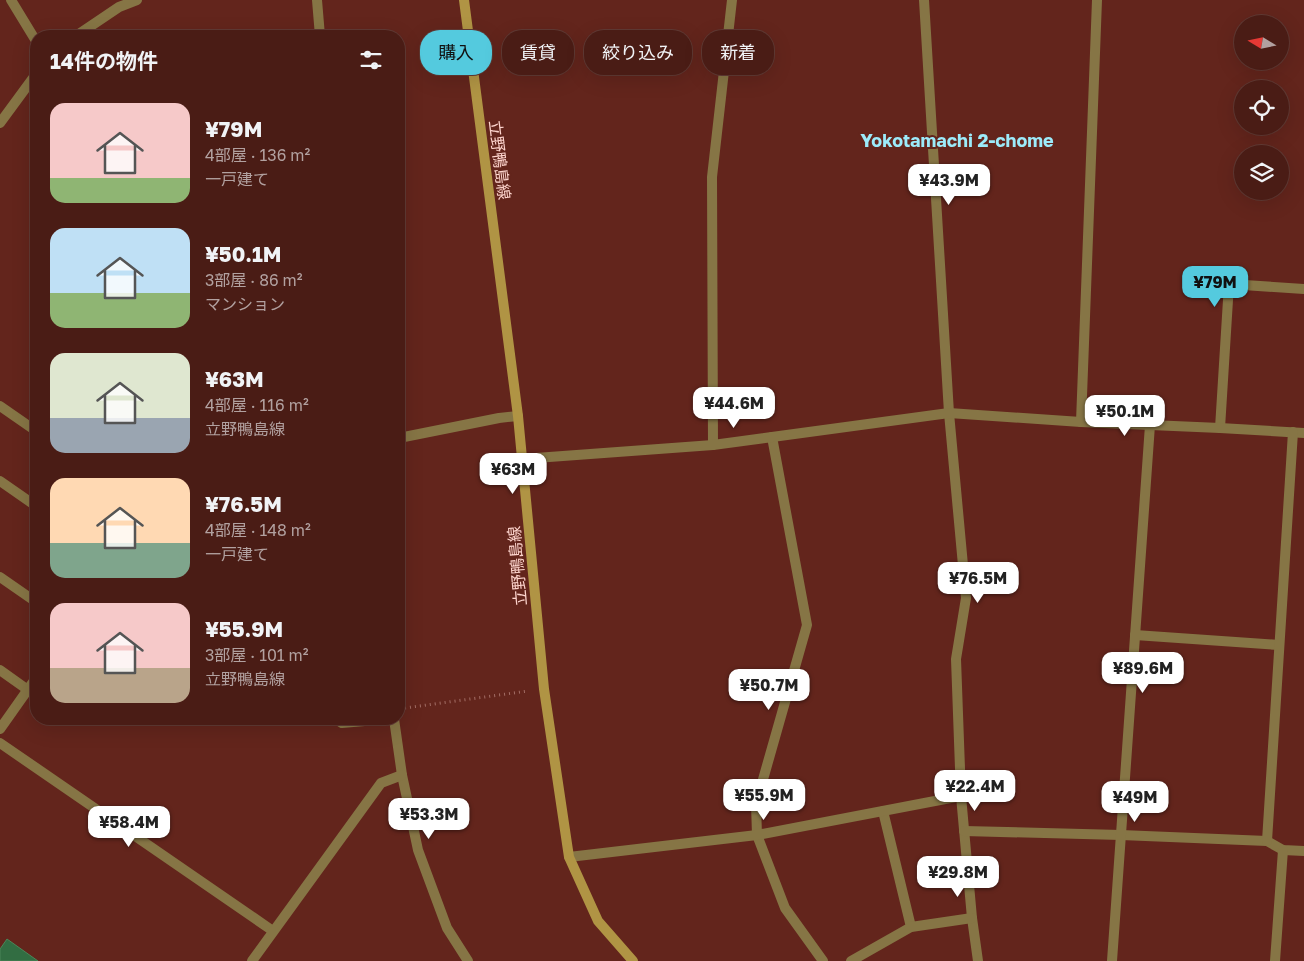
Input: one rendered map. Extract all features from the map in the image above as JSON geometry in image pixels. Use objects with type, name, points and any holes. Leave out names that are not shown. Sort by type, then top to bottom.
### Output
[{"type":"main road","name":"立野鴨島線","points":[[464,0],[518,416],[544,689],[569,857],[598,921],[633,961]]},
{"type":"street","points":[[11,0],[30,30]]},
{"type":"street","points":[[85,30],[119,7],[137,0]]},
{"type":"street","points":[[317,0],[320,30]]},
{"type":"street","points":[[713,445],[712,177],[732,0]]},
{"type":"street","points":[[924,0],[949,413],[966,598],[956,659],[961,796],[972,918],[978,961]]},
{"type":"street","points":[[1081,422],[1097,0]]},
{"type":"street","points":[[0,123],[30,82]]},
{"type":"street","points":[[1220,428],[1229,284],[1304,289]]},
{"type":"street","points":[[0,406],[30,428]]},
{"type":"street","points":[[522,459],[713,445],[949,413],[1081,422],[1304,433]]},
{"type":"street","points":[[405,437],[518,416]]},
{"type":"street","points":[[1112,961],[1150,425]]},
{"type":"street","points":[[1267,841],[1293,432]]},
{"type":"street","points":[[772,437],[807,625],[756,804],[757,835],[785,908],[823,961]]},
{"type":"street","points":[[0,481],[30,502]]},
{"type":"street","points":[[0,577],[30,598]]},
{"type":"street","points":[[1135,635],[1280,646]]},
{"type":"street","points":[[0,670],[28,690]]},
{"type":"street","points":[[0,729],[30,687]]},
{"type":"street","points":[[395,725],[402,775],[418,850],[447,928],[468,961]]},
{"type":"street","points":[[0,743],[273,932]]},
{"type":"street","points":[[252,961],[380,783],[402,775]]},
{"type":"street","points":[[569,857],[757,835],[961,796]]},
{"type":"street","points":[[883,811],[911,927]]},
{"type":"street","points":[[964,831],[1267,841],[1283,850],[1304,851]]},
{"type":"street","points":[[1275,961],[1283,850]]},
{"type":"street","points":[[851,961],[911,927],[972,918]]},
{"type":"path","points":[[405,708],[544,689]]},
{"type":"building","points":[[7,939],[38,961],[0,961],[0,949]]},
{"type":"district","name":"Yokotamachi 2-chome","points":[[957,140]]}]
